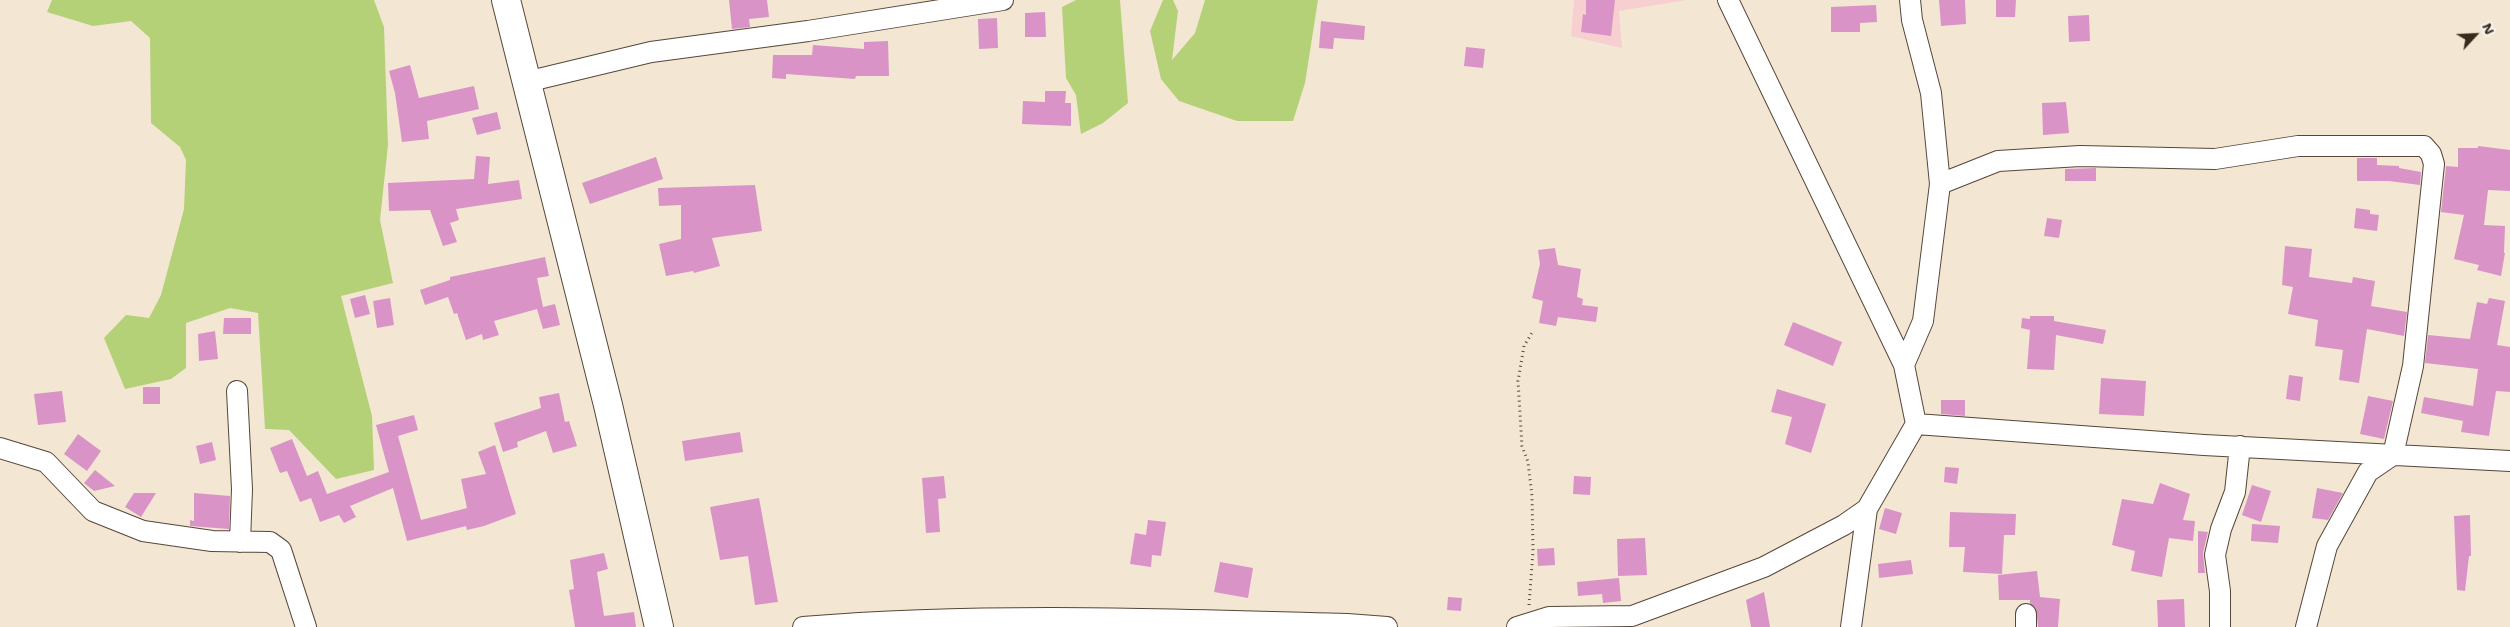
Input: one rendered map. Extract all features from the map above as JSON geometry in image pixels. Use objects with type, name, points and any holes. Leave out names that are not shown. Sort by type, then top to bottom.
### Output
[{"type":"main road","points":[[506,0],[608,405],[659,627]]},
{"type":"street","points":[[526,82],[651,52],[808,31],[1003,0]]},
{"type":"street","points":[[1728,0],[1904,365],[1916,424],[1867,509],[1851,627]]},
{"type":"street","points":[[1904,365],[1923,321],[1940,184],[1932,93],[1912,20],[1910,0]]},
{"type":"street","points":[[1940,184],[1998,161],[2080,156],[2214,159],[2298,146],[2424,146],[2431,154],[2434,164],[2413,366],[2393,455],[2368,472],[2327,546],[2306,627]]},
{"type":"street","points":[[237,391],[242,489],[240,542]]},
{"type":"street","points":[[1916,424],[1951,429],[2510,461]]},
{"type":"street","points":[[2220,627],[2220,591],[2216,555],[2221,529],[2235,492],[2240,446]]},
{"type":"street","points":[[0,448],[46,462],[93,512],[143,531],[212,541],[270,542],[281,550],[306,627]]},
{"type":"street","points":[[1524,625],[1549,617],[1632,616],[1764,567],[1844,525],[1867,509]]},
{"type":"street","points":[[803,627],[868,625],[940,618],[979,623],[1113,618],[1347,624],[1387,627]]},
{"type":"path","points":[[1524,625],[1529,602],[1533,551],[1532,496],[1528,462],[1522,446],[1518,381],[1524,346],[1533,331]]},
{"type":"shaded area","points":[[1574,0],[1687,0],[1619,11],[1622,48],[1571,36]]},
{"type":"green space","points":[[52,0],[374,0],[384,27],[388,145],[380,220],[393,283],[341,296],[372,416],[374,470],[336,479],[289,430],[265,429],[258,313],[230,308],[186,323],[186,368],[171,379],[125,389],[104,338],[126,315],[149,318],[161,295],[184,209],[186,160],[180,147],[151,123],[150,38],[131,21],[93,26],[47,12]]},
{"type":"green space","points":[[1076,0],[1120,0],[1128,103],[1103,123],[1081,134],[1076,95],[1066,78],[1062,7]]},
{"type":"green space","points":[[1163,0],[1173,0],[1178,11],[1172,60],[1195,33],[1205,0],[1318,0],[1305,83],[1293,121],[1237,121],[1179,101],[1161,79],[1150,31]]},
{"type":"building","points":[[729,0],[767,0],[769,17],[749,19],[750,27],[732,29]]},
{"type":"building","points":[[1586,0],[1615,0],[1611,36],[1581,32],[1583,14],[1586,15]]},
{"type":"building","points":[[1939,0],[1965,0],[1966,24],[1941,26]]},
{"type":"building","points":[[1996,0],[2016,0],[2015,17],[1996,17]]},
{"type":"building","points":[[1876,5],[1877,22],[1860,23],[1860,32],[1831,32],[1831,7]]},
{"type":"building","points":[[1045,12],[1046,37],[1025,37],[1025,13]]},
{"type":"building","points":[[2089,15],[2090,41],[2069,42],[2068,16]]},
{"type":"building","points":[[997,18],[998,48],[979,49],[978,19]]},
{"type":"building","points":[[1321,21],[1365,26],[1364,40],[1334,38],[1333,49],[1319,48]]},
{"type":"building","points":[[888,41],[889,76],[856,76],[855,79],[786,74],[786,79],[772,78],[773,55],[812,55],[813,45],[864,49],[864,42]]},
{"type":"building","points":[[1466,47],[1485,49],[1483,68],[1464,66]]},
{"type":"building","points":[[410,65],[419,98],[474,86],[479,109],[427,121],[429,139],[402,142],[395,93],[389,71]]},
{"type":"building","points":[[1045,91],[1066,91],[1065,103],[1071,103],[1071,126],[1022,124],[1023,101],[1045,102]]},
{"type":"building","points":[[2066,102],[2069,133],[2043,135],[2042,103]]},
{"type":"building","points":[[497,112],[501,129],[477,135],[472,118]]},
{"type":"building","points":[[2478,146],[2510,150],[2510,191],[2488,190],[2484,225],[2505,226],[2505,253],[2501,276],[2477,270],[2479,265],[2454,259],[2464,215],[2441,212],[2446,166],[2458,167],[2458,148],[2478,148]]},
{"type":"building","points":[[476,156],[490,157],[488,184],[519,180],[522,199],[456,209],[459,220],[450,223],[457,242],[443,246],[430,210],[389,211],[388,183],[474,179]]},
{"type":"building","points":[[656,157],[663,179],[590,204],[582,183]]},
{"type":"building","points":[[2357,158],[2377,158],[2377,165],[2399,166],[2399,168],[2421,172],[2420,185],[2389,181],[2357,181]]},
{"type":"building","points":[[2096,168],[2096,181],[2065,181],[2065,169]]},
{"type":"building","points":[[755,185],[762,231],[712,238],[720,266],[694,273],[693,271],[666,276],[659,244],[681,239],[681,205],[659,206],[658,188]]},
{"type":"building","points":[[2356,208],[2370,210],[2370,214],[2379,215],[2377,231],[2354,228]]},
{"type":"building","points":[[2047,218],[2062,220],[2059,238],[2044,236]]},
{"type":"building","points":[[2285,246],[2312,249],[2309,277],[2352,283],[2353,277],[2375,281],[2371,306],[2407,312],[2404,336],[2367,329],[2359,383],[2339,380],[2343,350],[2315,346],[2318,320],[2288,314],[2293,287],[2282,285]]},
{"type":"building","points":[[1555,248],[1558,265],[1581,269],[1577,297],[1583,299],[1582,305],[1598,307],[1596,322],[1558,317],[1556,326],[1539,323],[1543,301],[1532,298],[1540,264],[1538,250]]},
{"type":"building","points":[[545,257],[549,276],[537,278],[543,307],[555,304],[560,325],[543,329],[537,309],[494,321],[499,335],[483,340],[482,334],[466,340],[457,313],[454,314],[448,297],[425,305],[420,290],[450,280],[450,277]]},
{"type":"building","points":[[365,295],[370,314],[355,318],[350,299]]},
{"type":"building","points":[[390,298],[394,325],[377,328],[373,301]]},
{"type":"building","points":[[2489,298],[2505,301],[2497,345],[2510,347],[2510,392],[2496,391],[2489,436],[2461,432],[2463,421],[2421,413],[2424,397],[2473,406],[2478,369],[2425,363],[2428,335],[2470,339],[2477,302],[2487,304]]},
{"type":"building","points":[[2030,316],[2054,316],[2054,321],[2106,330],[2103,344],[2056,335],[2054,370],[2027,369],[2030,330],[2021,328],[2022,318],[2030,319]]},
{"type":"building","points":[[224,318],[251,318],[251,334],[223,334]]},
{"type":"building","points":[[1793,322],[1842,342],[1833,366],[1784,345]]},
{"type":"building","points":[[215,331],[218,359],[199,361],[198,334]]},
{"type":"building","points":[[2289,375],[2303,377],[2300,401],[2286,399]]},
{"type":"building","points":[[2101,378],[2146,381],[2144,416],[2099,414]]},
{"type":"building","points":[[143,387],[160,387],[160,404],[143,404]]},
{"type":"building","points":[[1777,389],[1826,404],[1811,453],[1785,444],[1792,417],[1771,412]]},
{"type":"building","points":[[62,391],[66,422],[38,425],[34,394]]},
{"type":"building","points":[[559,393],[565,422],[569,421],[577,446],[553,453],[546,431],[517,442],[518,447],[503,452],[494,423],[541,408],[539,397]]},
{"type":"building","points":[[2368,396],[2393,401],[2384,439],[2360,434]]},
{"type":"building","points":[[1941,400],[1965,400],[1965,416],[1941,414]]},
{"type":"building","points":[[414,415],[418,430],[398,436],[421,520],[467,508],[461,479],[486,474],[478,452],[495,445],[516,514],[484,526],[467,530],[466,526],[407,541],[393,488],[350,506],[356,517],[344,523],[339,515],[320,522],[311,498],[300,502],[287,471],[280,473],[270,448],[292,439],[307,476],[318,471],[327,494],[389,472],[376,425]]},
{"type":"building","points":[[740,432],[743,452],[685,461],[682,441]]},
{"type":"building","points":[[78,434],[101,451],[87,471],[64,454]]},
{"type":"building","points":[[212,442],[216,460],[200,464],[196,446]]},
{"type":"building","points":[[1945,467],[1959,468],[1957,484],[1944,482]]},
{"type":"building","points":[[95,470],[115,486],[94,491],[84,483]]},
{"type":"building","points":[[944,476],[946,498],[938,499],[940,532],[926,533],[922,478]]},
{"type":"building","points":[[1574,476],[1591,477],[1590,495],[1573,494]]},
{"type":"building","points":[[2160,483],[2190,494],[2183,520],[2195,521],[2193,541],[2169,538],[2162,577],[2131,571],[2135,551],[2112,545],[2122,499],[2153,504]]},
{"type":"building","points":[[2252,485],[2271,491],[2261,522],[2242,515]]},
{"type":"building","points":[[2317,488],[2343,493],[2328,520],[2312,518]]},
{"type":"building","points":[[134,493],[156,493],[141,517],[125,507]]},
{"type":"building","points":[[194,493],[230,496],[229,529],[190,526],[190,520],[194,521]]},
{"type":"building","points":[[759,498],[778,602],[755,605],[748,556],[720,560],[710,507]]},
{"type":"building","points":[[1885,508],[1902,513],[1896,534],[1879,529]]},
{"type":"building","points":[[1950,512],[2016,514],[2015,535],[2004,535],[2002,574],[1963,572],[1965,547],[1949,547]]},
{"type":"building","points":[[2470,515],[2471,556],[2469,556],[2465,591],[2457,590],[2454,516]]},
{"type":"building","points":[[1148,520],[1166,522],[1161,556],[1152,555],[1151,567],[1130,564],[1135,533],[1146,535]]},
{"type":"building","points":[[2252,524],[2280,526],[2278,543],[2251,541]]},
{"type":"building","points":[[2198,531],[2208,532],[2203,553],[2205,573],[2198,573]]},
{"type":"building","points":[[1645,538],[1647,575],[1618,576],[1617,539]]},
{"type":"building","points":[[1554,548],[1555,565],[1538,566],[1537,549]]},
{"type":"building","points":[[604,553],[608,569],[597,572],[604,616],[634,612],[636,627],[575,627],[569,590],[574,589],[570,560]]},
{"type":"building","points":[[1911,560],[1913,574],[1879,578],[1878,564]]},
{"type":"building","points":[[1220,562],[1253,568],[1248,598],[1214,592]]},
{"type":"building","points":[[2037,571],[2040,597],[2060,599],[2058,627],[2038,627],[2036,609],[2030,603],[2030,600],[1999,600],[1998,575]]},
{"type":"building","points":[[1619,578],[1621,601],[1603,603],[1602,594],[1578,596],[1577,582]]},
{"type":"building","points":[[1764,592],[1770,627],[1751,627],[1746,600]]},
{"type":"building","points":[[1448,597],[1462,598],[1461,611],[1447,610]]},
{"type":"building","points":[[2184,599],[2185,627],[2158,627],[2157,600]]}]
